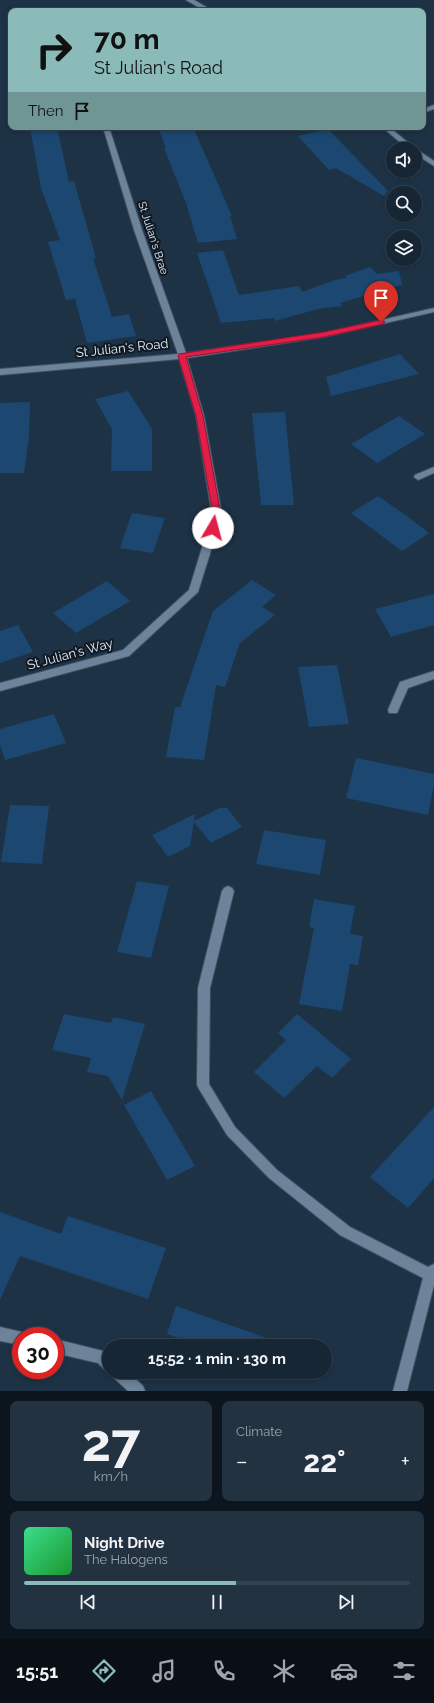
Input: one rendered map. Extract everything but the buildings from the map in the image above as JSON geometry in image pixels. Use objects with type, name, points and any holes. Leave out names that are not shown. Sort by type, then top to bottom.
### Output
[{"type":"street","points":[[189,0],[204,8]]},
{"type":"street","name":"St Julian's Brae","points":[[107,130],[138,230],[182,356]]},
{"type":"street","points":[[389,130],[403,142]]},
{"type":"street","points":[[422,156],[434,164]]},
{"type":"street","name":"St Julian's Road","points":[[0,372],[182,356],[324,334],[434,310]]},
{"type":"street","name":"St Julian's Way","points":[[0,687],[126,653],[193,592],[217,515],[200,416],[182,356]]},
{"type":"street","points":[[418,477],[434,470]]},
{"type":"street","points":[[393,710],[404,685],[434,675]]},
{"type":"street","points":[[228,891],[204,988],[203,1085],[231,1131],[273,1174],[345,1231],[432,1273],[400,1391]]},
{"type":"street","points":[[0,1334],[12,1336]]},
{"type":"street","points":[[64,1348],[102,1357]]},
{"type":"street","points":[[125,1379],[138,1391]]},
{"type":"route","points":[[213,528],[217,515],[200,416],[182,356],[324,334],[381,322]]}]
